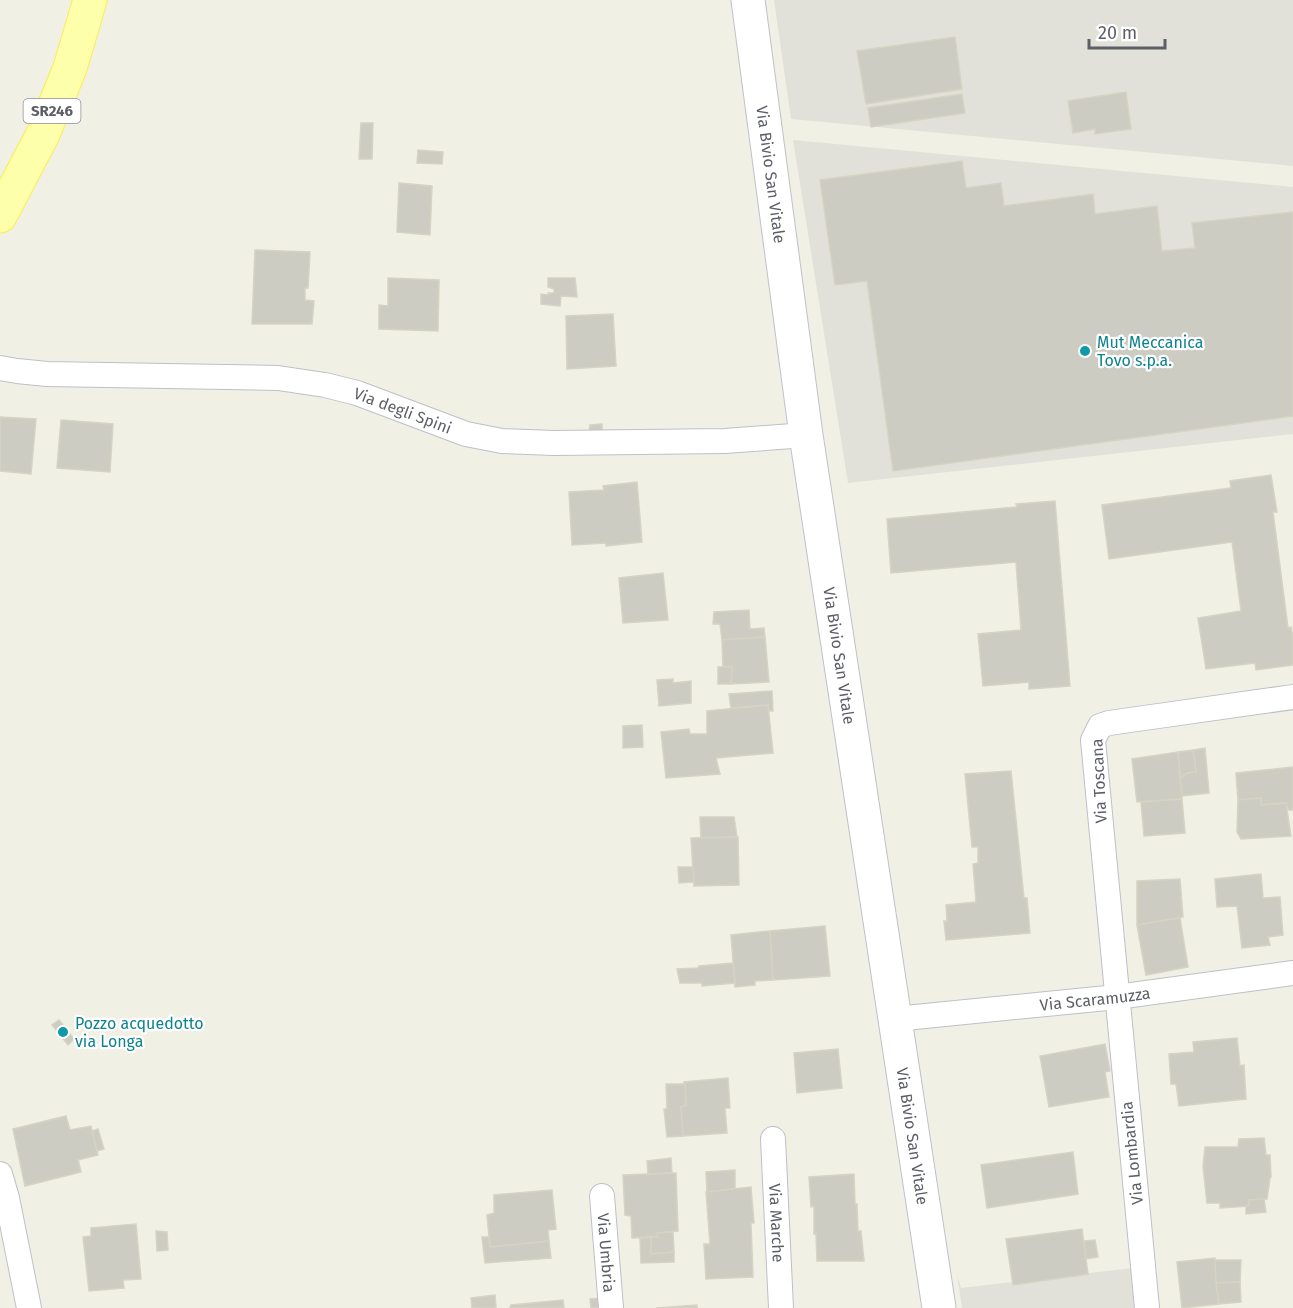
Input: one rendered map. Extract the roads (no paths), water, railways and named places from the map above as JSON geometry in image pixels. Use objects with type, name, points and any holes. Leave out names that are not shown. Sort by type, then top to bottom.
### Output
[{"type":"main road","name":"SR246","points":[[0,216],[43,134],[70,68],[90,0]]},
{"type":"main road","name":"Via Bivio San Vitale","points":[[748,0],[806,435],[939,1308]]},
{"type":"street","name":"Via degli Spini","points":[[0,368],[47,374],[278,378],[325,385],[357,393],[466,434],[502,441],[554,443],[724,441],[806,435]]},
{"type":"street","name":"Via Toscana","points":[[1117,997],[1093,740],[1100,726],[1293,697]]},
{"type":"street","name":"Via Scaramuzza","points":[[896,1019],[1117,997],[1293,973]]},
{"type":"street","name":"Via Lombardia","points":[[1117,997],[1147,1308]]},
{"type":"street","name":"Via Marche","points":[[773,1139],[781,1308]]},
{"type":"street","points":[[0,1174],[29,1308]]},
{"type":"street","name":"Via Umbria","points":[[602,1196],[611,1308]]},
{"type":"place","name":"Mut Meccanica Tovo s.p.a.","points":[[1085,351]]},
{"type":"place","name":"Pozzo acquedotto via Longa","points":[[63,1032]]}]
